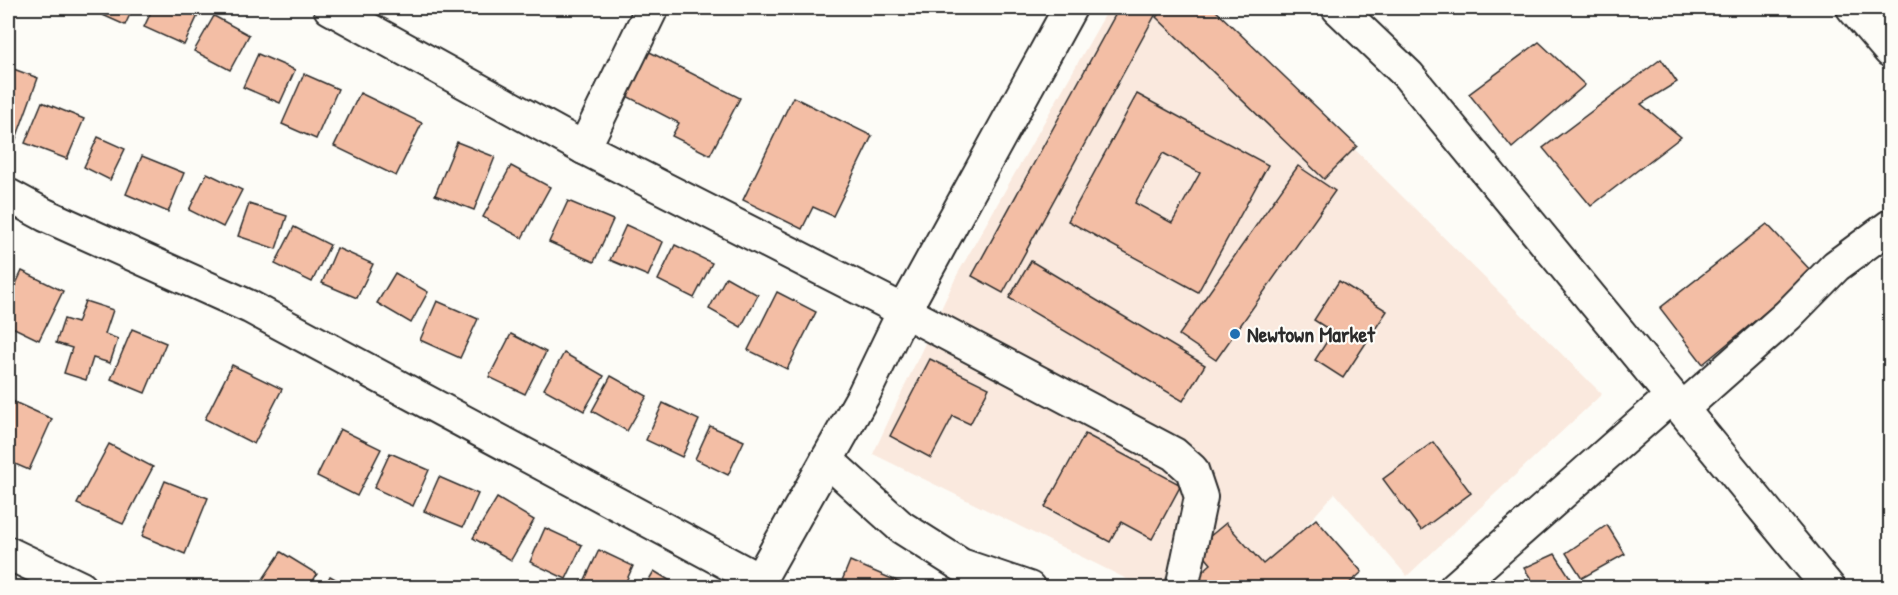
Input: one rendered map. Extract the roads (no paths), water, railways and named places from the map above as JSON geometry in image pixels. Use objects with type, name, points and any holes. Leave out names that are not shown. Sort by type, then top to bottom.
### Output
[{"type":"street","points":[[330,8],[584,148],[904,311],[1174,454],[1192,471],[1201,497],[1182,587]]},
{"type":"street","points":[[584,148],[652,8]]},
{"type":"street","points":[[8,195],[45,215],[250,307],[757,584],[863,396],[904,311],[1070,8]]},
{"type":"street","points":[[1338,8],[1408,75],[1829,588]]},
{"type":"street","points":[[1853,8],[1890,51]]},
{"type":"street","points":[[1455,588],[1677,403],[1788,315],[1836,266],[1890,226]]},
{"type":"street","points":[[827,460],[901,527],[961,565],[1029,588]]},
{"type":"street","points":[[8,553],[81,588]]},
{"type":"place","name":"Newtown Market","points":[[1235,334]]}]
